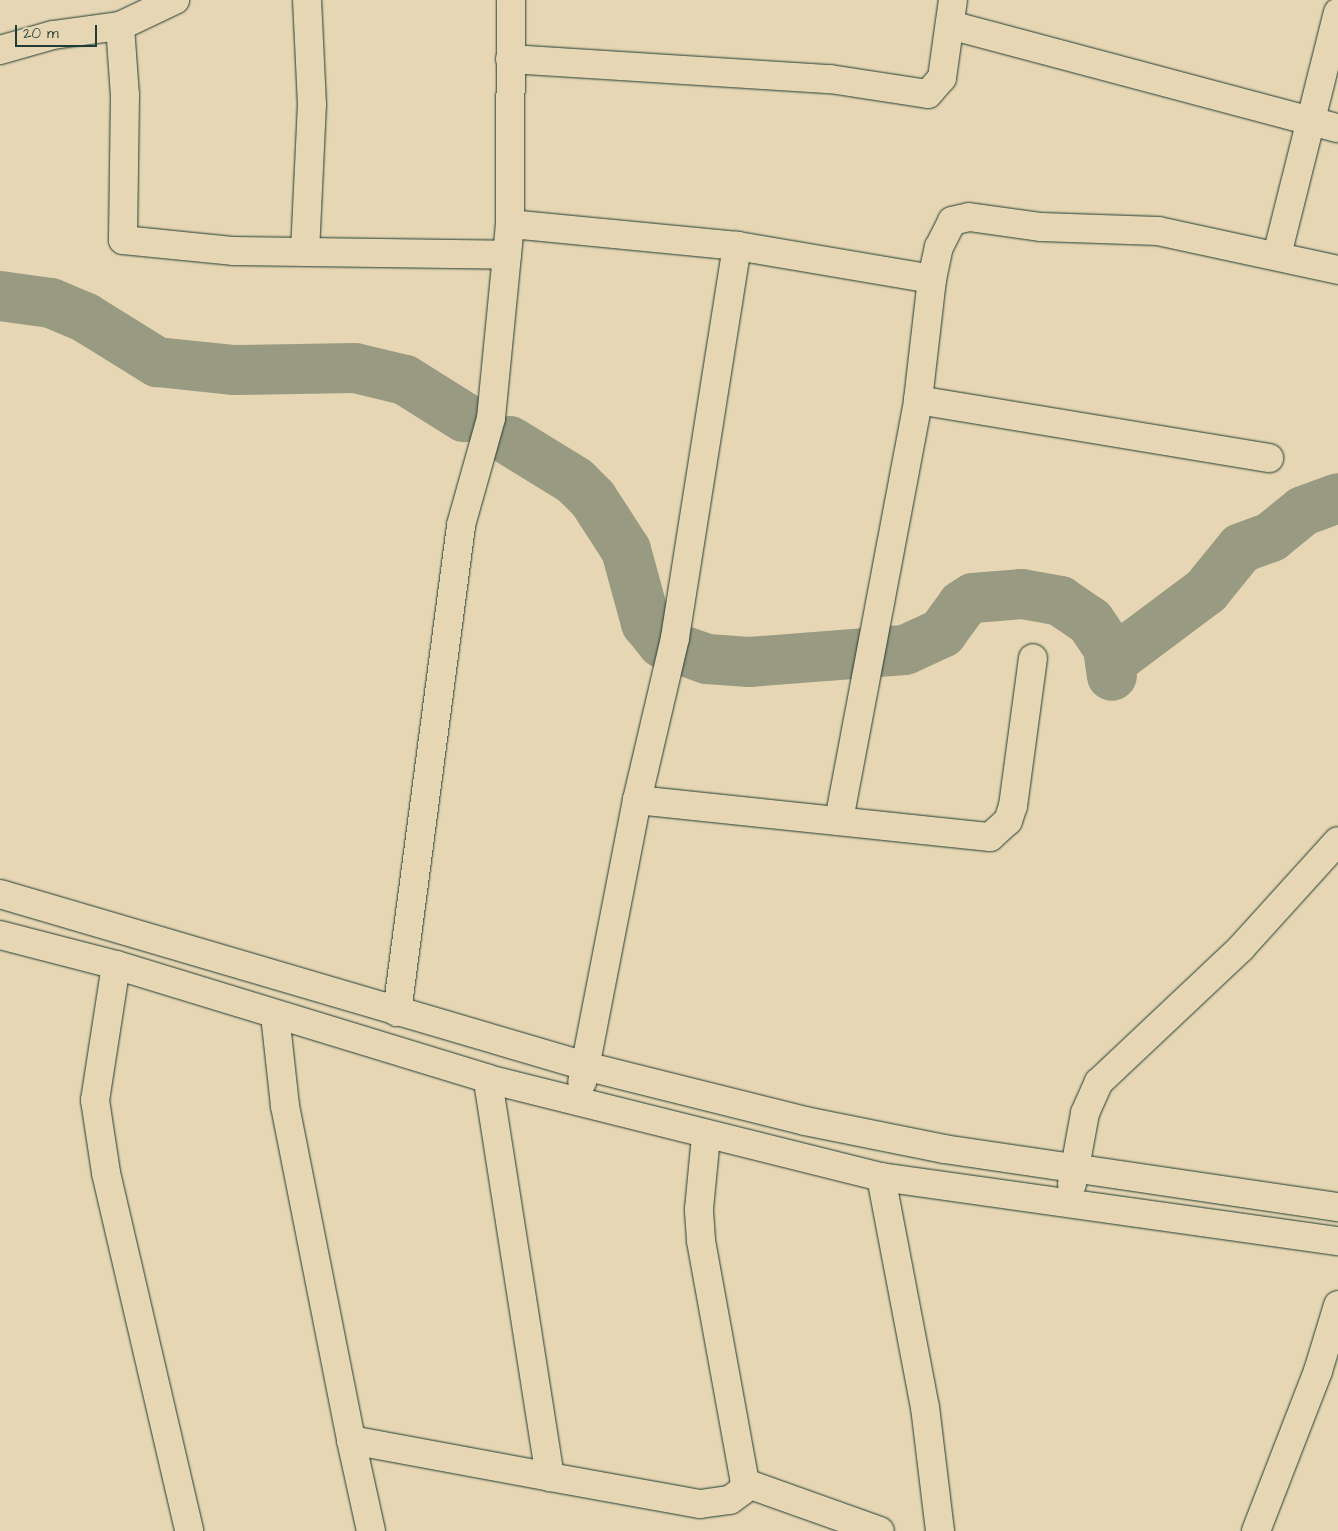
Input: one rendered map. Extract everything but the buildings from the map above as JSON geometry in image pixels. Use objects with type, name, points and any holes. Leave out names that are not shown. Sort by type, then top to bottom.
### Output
[{"type":"street","points":[[0,50],[53,35],[120,26],[175,0]]},
{"type":"street","points":[[306,252],[312,105],[307,0]]},
{"type":"street","points":[[397,1012],[461,525],[491,418],[510,224],[511,0]]},
{"type":"street","points":[[510,59],[830,79],[922,94],[940,84],[952,12],[1326,124]]},
{"type":"street","points":[[1277,255],[1326,124],[1338,13]]},
{"type":"street","points":[[120,26],[126,113],[123,240],[218,250],[507,254]]},
{"type":"street","points":[[839,820],[918,400],[932,279],[944,232],[960,217],[1041,227],[1158,231],[1277,255],[1338,270]]},
{"type":"street","points":[[510,224],[737,246],[932,279]]},
{"type":"street","points":[[578,1102],[637,800],[675,638],[737,246]]},
{"type":"street","points":[[918,400],[1269,458]]},
{"type":"street","points":[[637,800],[839,820],[975,838],[998,832],[1014,806],[1033,658]]},
{"type":"street","points":[[1069,1204],[1084,1113],[1099,1082],[1326,873],[1338,841]]},
{"type":"street","points":[[0,894],[585,1066],[805,1121],[944,1149],[1338,1207]]},
{"type":"street","points":[[0,935],[116,965],[488,1079],[706,1136],[881,1176],[1338,1241]]},
{"type":"street","points":[[116,965],[95,1100],[106,1174],[189,1531]]},
{"type":"street","points":[[275,1015],[285,1106],[351,1440],[371,1531]]},
{"type":"street","points":[[488,1079],[550,1477]]},
{"type":"street","points":[[706,1136],[699,1209],[701,1240],[745,1482]]},
{"type":"street","points":[[881,1176],[925,1407],[940,1531]]},
{"type":"street","points":[[1256,1531],[1308,1398],[1338,1305]]},
{"type":"street","points":[[351,1440],[700,1504],[730,1500],[745,1482]]},
{"type":"street","points":[[745,1482],[880,1531]]},
{"type":"waterway","points":[[0,296],[51,303],[86,318],[157,362],[235,370],[355,368],[405,380],[464,417]]},
{"type":"waterway","points":[[510,441],[575,481],[593,499],[626,550],[646,623],[662,643],[707,659],[749,662],[905,650],[942,633],[962,605],[973,598],[1022,594],[1060,601],[1090,621],[1108,648],[1112,676]]},
{"type":"waterway","points":[[1111,662],[1206,591],[1241,548],[1271,537],[1303,511],[1338,498]]}]
